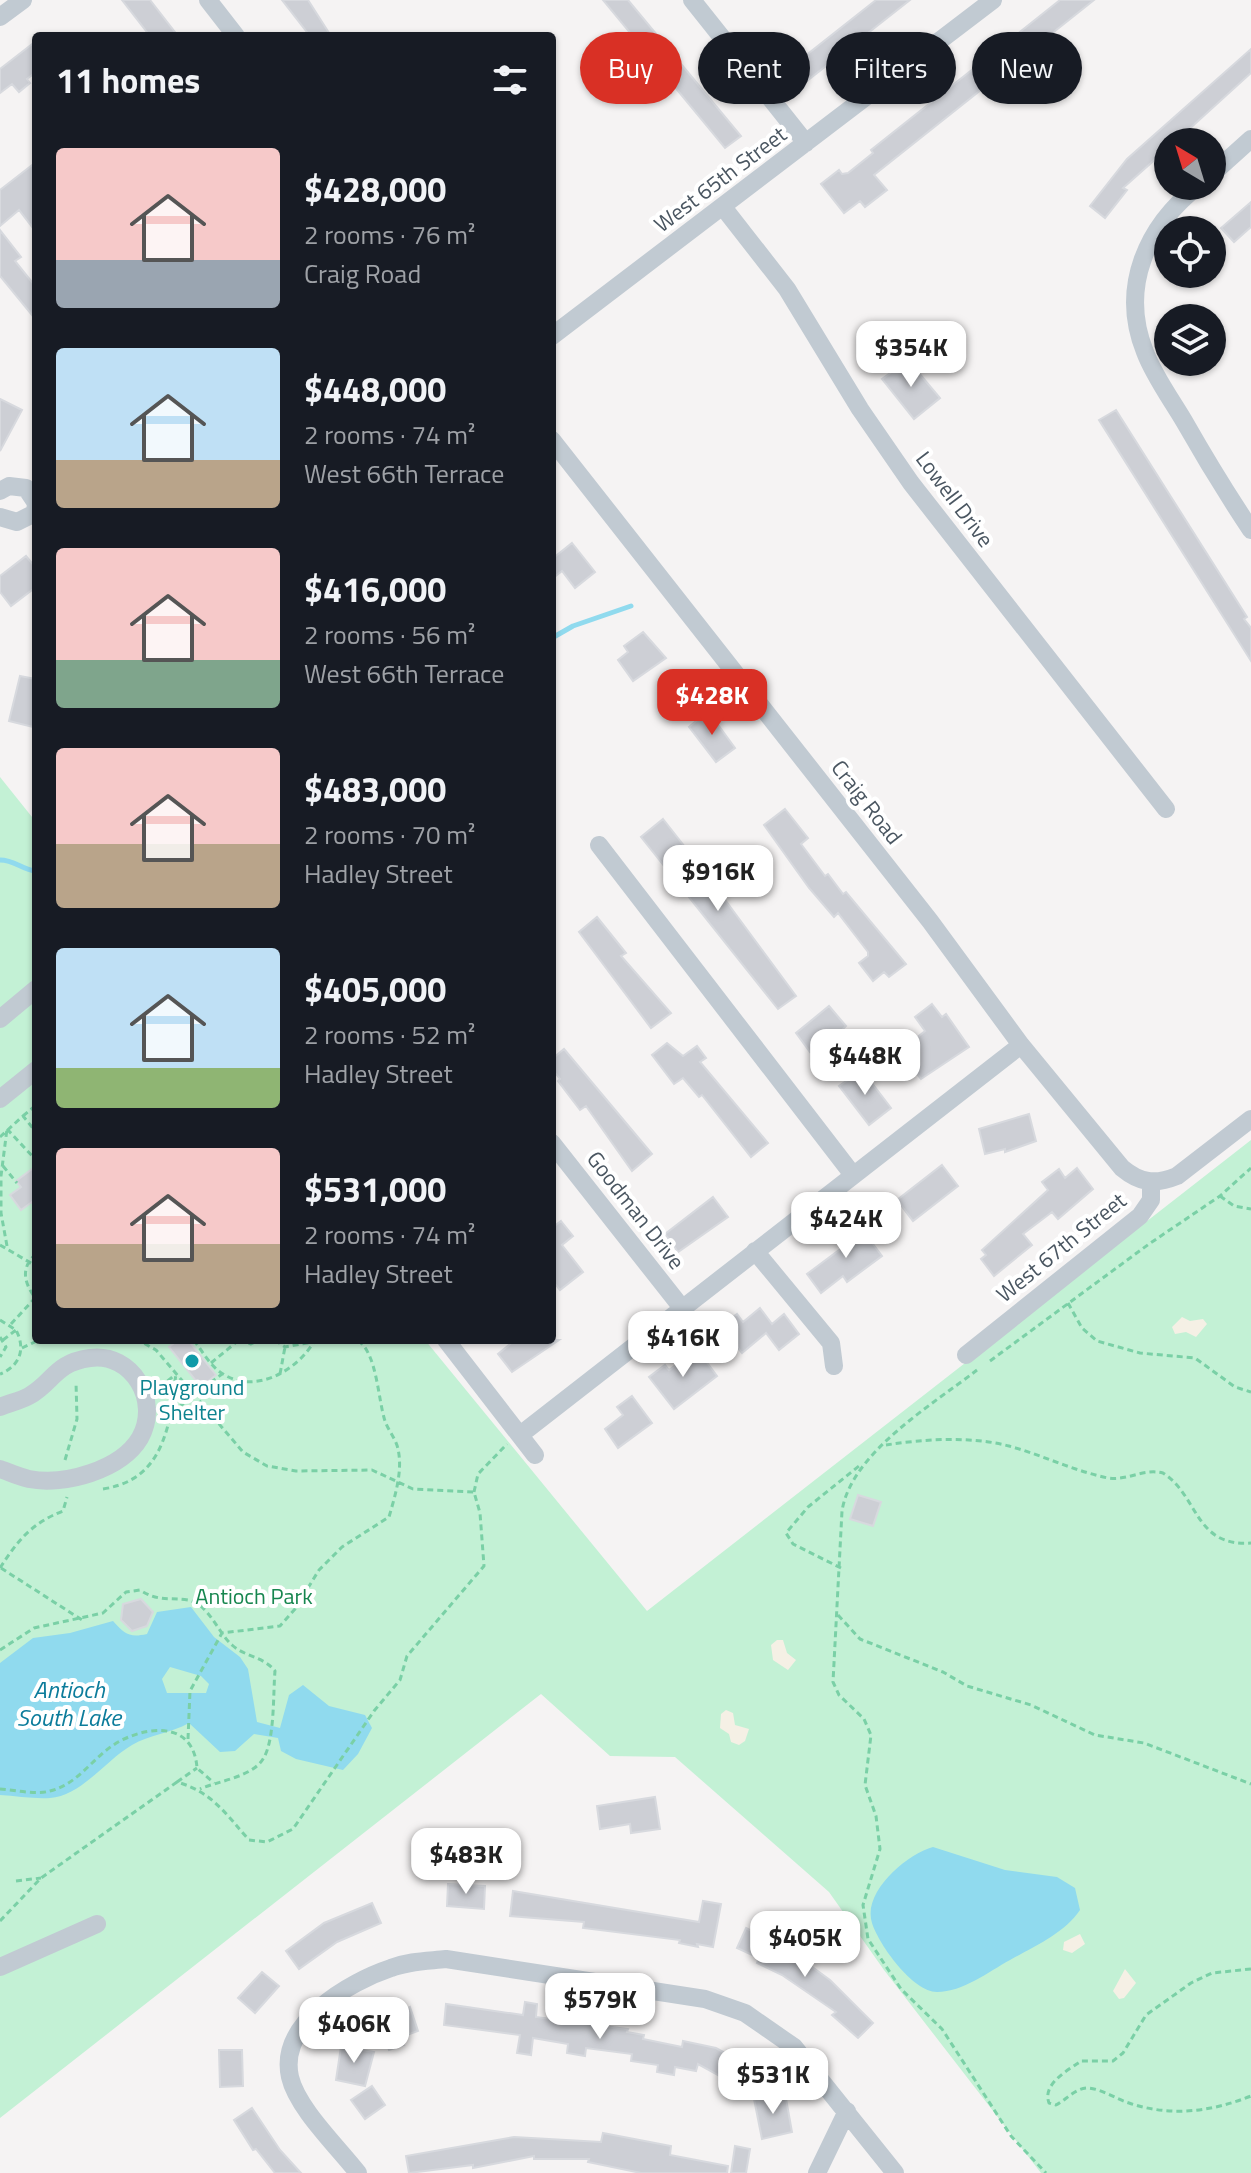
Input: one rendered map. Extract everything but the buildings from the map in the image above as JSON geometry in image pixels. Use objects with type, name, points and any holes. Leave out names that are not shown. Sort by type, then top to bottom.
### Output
[{"type":"street","points":[[0,17],[23,0]]},
{"type":"street","points":[[208,0],[233,32]]},
{"type":"street","points":[[692,0],[806,143]]},
{"type":"street","name":"West 65th Street","points":[[556,333],[993,0]]},
{"type":"street","points":[[1226,161],[1251,139]]},
{"type":"street","points":[[1179,200],[1154,231],[1140,263],[1136,315],[1145,351],[1249,523]]},
{"type":"street","name":"Lowell Drive","points":[[723,207],[787,289],[860,409],[911,483],[1166,809]]},
{"type":"street","name":"Craig Road","points":[[556,445],[930,921],[1021,1045],[1122,1168],[1140,1181],[1151,1182]]},
{"type":"street","points":[[0,491],[9,486],[26,488],[32,497]]},
{"type":"street","points":[[0,517],[17,522],[32,515]]},
{"type":"street","points":[[599,845],[853,1175]]},
{"type":"street","points":[[0,1019],[32,992]]},
{"type":"street","points":[[520,1435],[1021,1045]]},
{"type":"street","points":[[0,1099],[32,1073]]},
{"type":"street","name":"West 67th Street","points":[[966,1355],[1140,1216],[1151,1200],[1151,1182],[1177,1176],[1251,1119]]},
{"type":"street","name":"Goodman Drive","points":[[556,1148],[682,1308]]},
{"type":"street","points":[[755,1251],[831,1343],[834,1366]]},
{"type":"street","points":[[449,1344],[535,1455]]},
{"type":"street","points":[[0,1407],[31,1395],[61,1366],[91,1357],[113,1358],[131,1369],[142,1386],[146,1409],[139,1438],[124,1455],[104,1467],[73,1476],[31,1480],[0,1469]]},
{"type":"street","points":[[0,1967],[97,1924]]},
{"type":"street","points":[[358,2173],[299,2098],[290,2076],[289,2053],[296,2035],[311,2016],[365,1979],[412,1962],[469,1960],[705,1999],[745,2013],[794,2047],[895,2173]]},
{"type":"street","points":[[817,2173],[847,2111]]},
{"type":"path","points":[[0,1137],[32,1108]]},
{"type":"path","points":[[23,1116],[32,1127]]},
{"type":"path","points":[[7,1129],[32,1155]]},
{"type":"path","points":[[7,1129],[1,1216],[7,1246]]},
{"type":"path","points":[[3,1166],[17,1183]]},
{"type":"path","points":[[841,1568],[789,1541],[787,1528],[882,1446],[1068,1303],[1220,1196],[1251,1168]]},
{"type":"path","points":[[1220,1196],[1234,1206],[1251,1209]]},
{"type":"path","points":[[0,1245],[7,1246],[32,1263]]},
{"type":"path","points":[[32,1257],[25,1283],[32,1294]]},
{"type":"path","points":[[11,1324],[32,1301]]},
{"type":"path","points":[[1068,1303],[1082,1328],[1097,1341],[1140,1353],[1195,1358],[1235,1387],[1251,1392]]},
{"type":"path","points":[[0,1320],[11,1324],[16,1330],[22,1348],[16,1364],[0,1374]]},
{"type":"path","points":[[0,1357],[6,1350],[2,1339],[16,1330]]},
{"type":"path","points":[[22,1348],[32,1343]]},
{"type":"path","points":[[145,1344],[156,1350],[243,1452],[267,1466],[296,1471],[372,1470],[413,1489],[474,1492]]},
{"type":"path","points":[[197,1344],[219,1372],[234,1381],[259,1381],[280,1374],[300,1362],[312,1344]]},
{"type":"path","points":[[211,1363],[234,1344]]},
{"type":"path","points":[[281,1344],[285,1347],[300,1344]]},
{"type":"path","points":[[222,1633],[280,1626],[295,1609],[319,1570],[342,1547],[389,1517],[398,1481],[398,1449],[381,1406],[376,1376],[363,1344]]},
{"type":"path","points":[[280,1374],[285,1347]]},
{"type":"path","points":[[65,1468],[68,1441],[77,1419],[75,1370]]},
{"type":"path","points":[[172,1402],[160,1387],[176,1374]]},
{"type":"path","points":[[171,1413],[176,1374]]},
{"type":"path","points":[[177,1782],[200,1789],[214,1799],[249,1840],[267,1842],[293,1829],[334,1774],[374,1711],[400,1680],[407,1656],[484,1566],[480,1513],[474,1492],[478,1474],[494,1455],[520,1435]]},
{"type":"path","points":[[882,1446],[940,1440],[984,1443],[1008,1446],[1110,1478],[1148,1471],[1163,1473],[1208,1530],[1234,1544],[1251,1543]]},
{"type":"path","points":[[868,1459],[852,1479],[844,1500],[835,1689],[864,1719],[871,1735],[865,1785],[876,1816],[880,1849],[863,1905],[868,1939],[901,1989],[942,2029],[1011,2136],[1046,2173]]},
{"type":"path","points":[[67,1493],[68,1506],[30,1528],[0,1568],[82,1620]]},
{"type":"path","points":[[0,1650],[34,1628],[103,1613],[126,1592],[140,1590],[154,1599],[190,1600],[202,1608],[232,1646],[267,1661],[275,1671],[268,1743],[263,1760],[245,1773],[200,1789]]},
{"type":"path","points":[[837,1612],[845,1627],[860,1639],[943,1672],[967,1686],[1031,1705],[1095,1735],[1144,1743],[1251,1784]]},
{"type":"path","points":[[188,1739],[190,1691],[222,1633]]},
{"type":"path","points":[[0,1789],[50,1791],[76,1778],[121,1740],[152,1732],[172,1732],[188,1739],[196,1751],[197,1768],[214,1783]]},
{"type":"path","points":[[0,1921],[41,1878],[197,1768]]},
{"type":"path","points":[[16,1881],[41,1878]]},
{"type":"path","points":[[1251,1969],[1212,1973],[1191,1983],[1138,2023],[1118,2059],[1106,2063],[1092,2059],[1081,2061],[1051,2085],[1047,2096],[1049,2103],[1056,2105],[1077,2091],[1089,2088],[1146,2108],[1191,2111],[1215,2109],[1251,2096]]},
{"type":"green space","name":"Antioch Park","points":[[0,777],[32,817],[32,1344],[428,1344],[647,1611],[1251,1140],[1251,2173],[1041,2173],[884,1970],[829,1892],[675,1757],[610,1756],[541,1694],[0,2118]]},
{"type":"sand","points":[[1182,1317],[1190,1321],[1203,1319],[1207,1324],[1196,1337],[1186,1332],[1175,1334],[1172,1327]]},
{"type":"sand","points":[[783,1640],[787,1653],[796,1660],[788,1670],[773,1660],[771,1645]]},
{"type":"sand","points":[[726,1710],[733,1713],[735,1725],[749,1729],[745,1741],[739,1745],[731,1742],[729,1734],[720,1728],[721,1714]]},
{"type":"sand","points":[[1080,1934],[1085,1944],[1072,1953],[1063,1950],[1064,1942]]},
{"type":"sand","points":[[1125,1969],[1136,1983],[1124,1998],[1119,1999],[1113,1991]]},
{"type":"water","name":"Antioch South Lake","points":[[191,1607],[214,1637],[240,1657],[248,1669],[257,1722],[280,1728],[289,1695],[303,1685],[329,1706],[365,1715],[372,1728],[358,1754],[343,1770],[296,1759],[281,1751],[278,1738],[254,1734],[235,1751],[220,1752],[189,1723],[132,1745],[83,1784],[61,1796],[0,1795],[0,1663],[33,1638],[70,1633],[113,1621],[128,1634],[147,1634],[157,1612]],"holes":[[[170,1667],[201,1676],[209,1684],[206,1693],[167,1693],[162,1679]]]},
{"type":"water","points":[[933,1847],[1005,1870],[1057,1877],[1075,1888],[1080,1910],[1038,1945],[975,1980],[947,1991],[928,1990],[908,1976],[889,1954],[872,1923],[871,1911],[880,1887],[889,1876],[911,1857]]},
{"type":"waterway","points":[[556,636],[573,626],[631,606]]},
{"type":"waterway","points":[[0,860],[32,870]]},
{"type":"place","name":"Playground Shelter","points":[[192,1361]]}]
